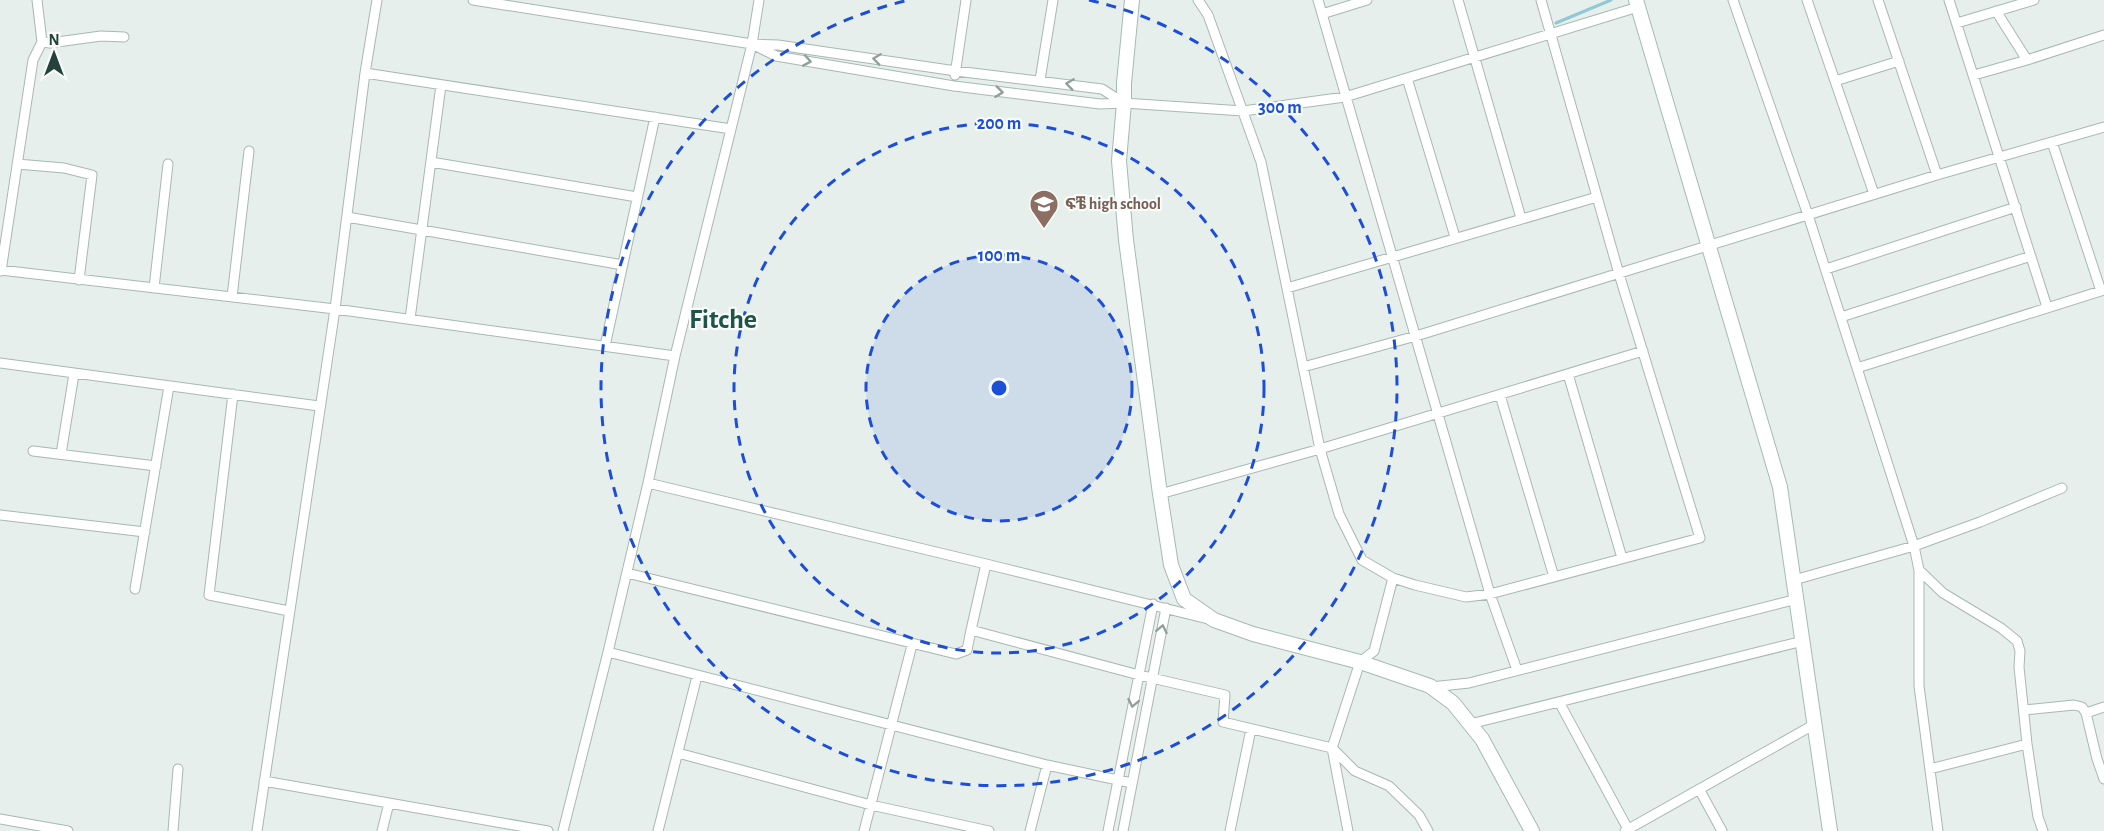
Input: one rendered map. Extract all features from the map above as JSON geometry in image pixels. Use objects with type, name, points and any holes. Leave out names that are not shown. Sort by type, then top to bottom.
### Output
[{"type":"street","points":[[37,0],[42,42],[33,60],[1,271],[335,309],[675,356]]},
{"type":"street","points":[[257,831],[335,309],[365,73],[377,0]]},
{"type":"street","points":[[473,0],[752,44],[778,45],[956,71],[1102,89],[1124,103]]},
{"type":"street","points":[[563,831],[627,573],[675,356],[752,44],[759,0]]},
{"type":"street","points":[[954,86],[966,0]]},
{"type":"street","points":[[1040,80],[1053,0]]},
{"type":"street","points":[[1132,0],[1119,160],[1125,228],[1160,494],[1171,565],[1184,599],[1214,620]]},
{"type":"street","points":[[1199,0],[1208,15],[1260,162],[1320,449],[1339,514],[1362,560],[1393,578],[1466,597],[1490,594],[1700,538],[1619,274],[1541,0]]},
{"type":"street","points":[[1318,0],[1490,594],[1516,670]]},
{"type":"street","points":[[1322,14],[1367,0]]},
{"type":"street","points":[[1458,0],[1521,218]]},
{"type":"street","points":[[1733,0],[1826,269],[1914,546],[1919,570],[1919,686],[1938,831]]},
{"type":"street","points":[[1807,0],[1874,194]]},
{"type":"street","points":[[1878,0],[1937,175]]},
{"type":"street","points":[[1949,0],[2047,307]]},
{"type":"street","points":[[1957,23],[2034,0]]},
{"type":"street","points":[[752,44],[776,56],[954,86],[1100,104],[1124,103],[1243,111],[1345,97],[1551,35],[1637,4],[1780,487],[1830,831]]},
{"type":"street","points":[[1996,11],[2027,60]]},
{"type":"street","points":[[1974,75],[2104,35]]},
{"type":"street","points":[[42,42],[50,43],[101,36],[124,37]]},
{"type":"street","points":[[1835,81],[1899,62]]},
{"type":"street","points":[[365,73],[731,129]]},
{"type":"street","points":[[1407,78],[1455,237]]},
{"type":"street","points":[[410,319],[441,85]]},
{"type":"street","points":[[605,346],[655,117]]},
{"type":"street","points":[[1304,367],[1416,336],[1619,274],[1708,244],[2104,127]]},
{"type":"street","points":[[1857,368],[2102,290],[2052,142]]},
{"type":"street","points":[[232,297],[249,151]]},
{"type":"street","points":[[431,162],[637,197]]},
{"type":"street","points":[[17,164],[64,168],[92,175],[79,279]]},
{"type":"street","points":[[154,288],[168,165]]},
{"type":"street","points":[[1287,288],[1597,197]]},
{"type":"street","points":[[1826,269],[2016,207]]},
{"type":"street","points":[[347,218],[623,265]]},
{"type":"street","points":[[1841,317],[2031,256]]},
{"type":"street","points":[[1160,494],[1320,449],[1643,351]]},
{"type":"street","points":[[0,363],[319,406]]},
{"type":"street","points":[[61,454],[74,374]]},
{"type":"street","points":[[1568,374],[1622,558]]},
{"type":"street","points":[[135,589],[169,386]]},
{"type":"street","points":[[233,394],[209,595],[289,611]]},
{"type":"street","points":[[1500,395],[1554,577]]},
{"type":"street","points":[[33,451],[156,466]]},
{"type":"street","points":[[648,483],[1153,604],[1214,620],[1253,634],[1360,662],[1431,687],[1453,703],[1482,739],[1532,831]]},
{"type":"street","points":[[1794,580],[1914,546],[2062,488]]},
{"type":"street","points":[[0,515],[145,532]]},
{"type":"street","points":[[627,573],[956,654],[967,650],[986,564]]},
{"type":"street","points":[[1919,570],[1943,593],[2001,628],[2017,641],[2020,651],[2019,667],[2027,744],[2038,817],[2043,831]]},
{"type":"street","points":[[1348,831],[1332,748],[1360,662],[1374,651],[1393,578]]},
{"type":"street","points":[[1431,687],[1469,683],[1797,599]]},
{"type":"street","points":[[1108,831],[1153,604]]},
{"type":"street","points":[[1123,831],[1166,608]]},
{"type":"street","points":[[971,630],[1139,675],[1225,695],[1223,722],[1332,748],[1354,771],[1389,786],[1419,815],[1428,831]]},
{"type":"street","points":[[1470,724],[1803,641]]},
{"type":"street","points":[[864,831],[912,645]]},
{"type":"street","points":[[608,652],[1047,765],[1132,783]]},
{"type":"street","points":[[658,831],[697,675]]},
{"type":"street","points":[[1559,702],[1627,830],[1815,724]]},
{"type":"street","points":[[2024,710],[2074,705],[2082,707],[2086,713],[2104,779]]},
{"type":"street","points":[[2086,713],[2104,706]]},
{"type":"street","points":[[1230,831],[1251,729]]},
{"type":"street","points":[[1930,769],[2027,744]]},
{"type":"street","points":[[678,753],[871,805],[989,831]]},
{"type":"street","points":[[1030,831],[1047,765]]},
{"type":"street","points":[[174,831],[178,769]]},
{"type":"street","points":[[264,781],[548,831]]},
{"type":"street","points":[[1699,789],[1722,831]]},
{"type":"street","points":[[382,831],[389,803]]},
{"type":"street","points":[[0,819],[42,829],[68,831]]},
{"type":"waterway","points":[[1556,23],[1611,0]]},
{"type":"place","name":"ፍቼ high school","points":[[1044,230]]},
{"type":"district","name":"Fitche","points":[[723,320]]}]
